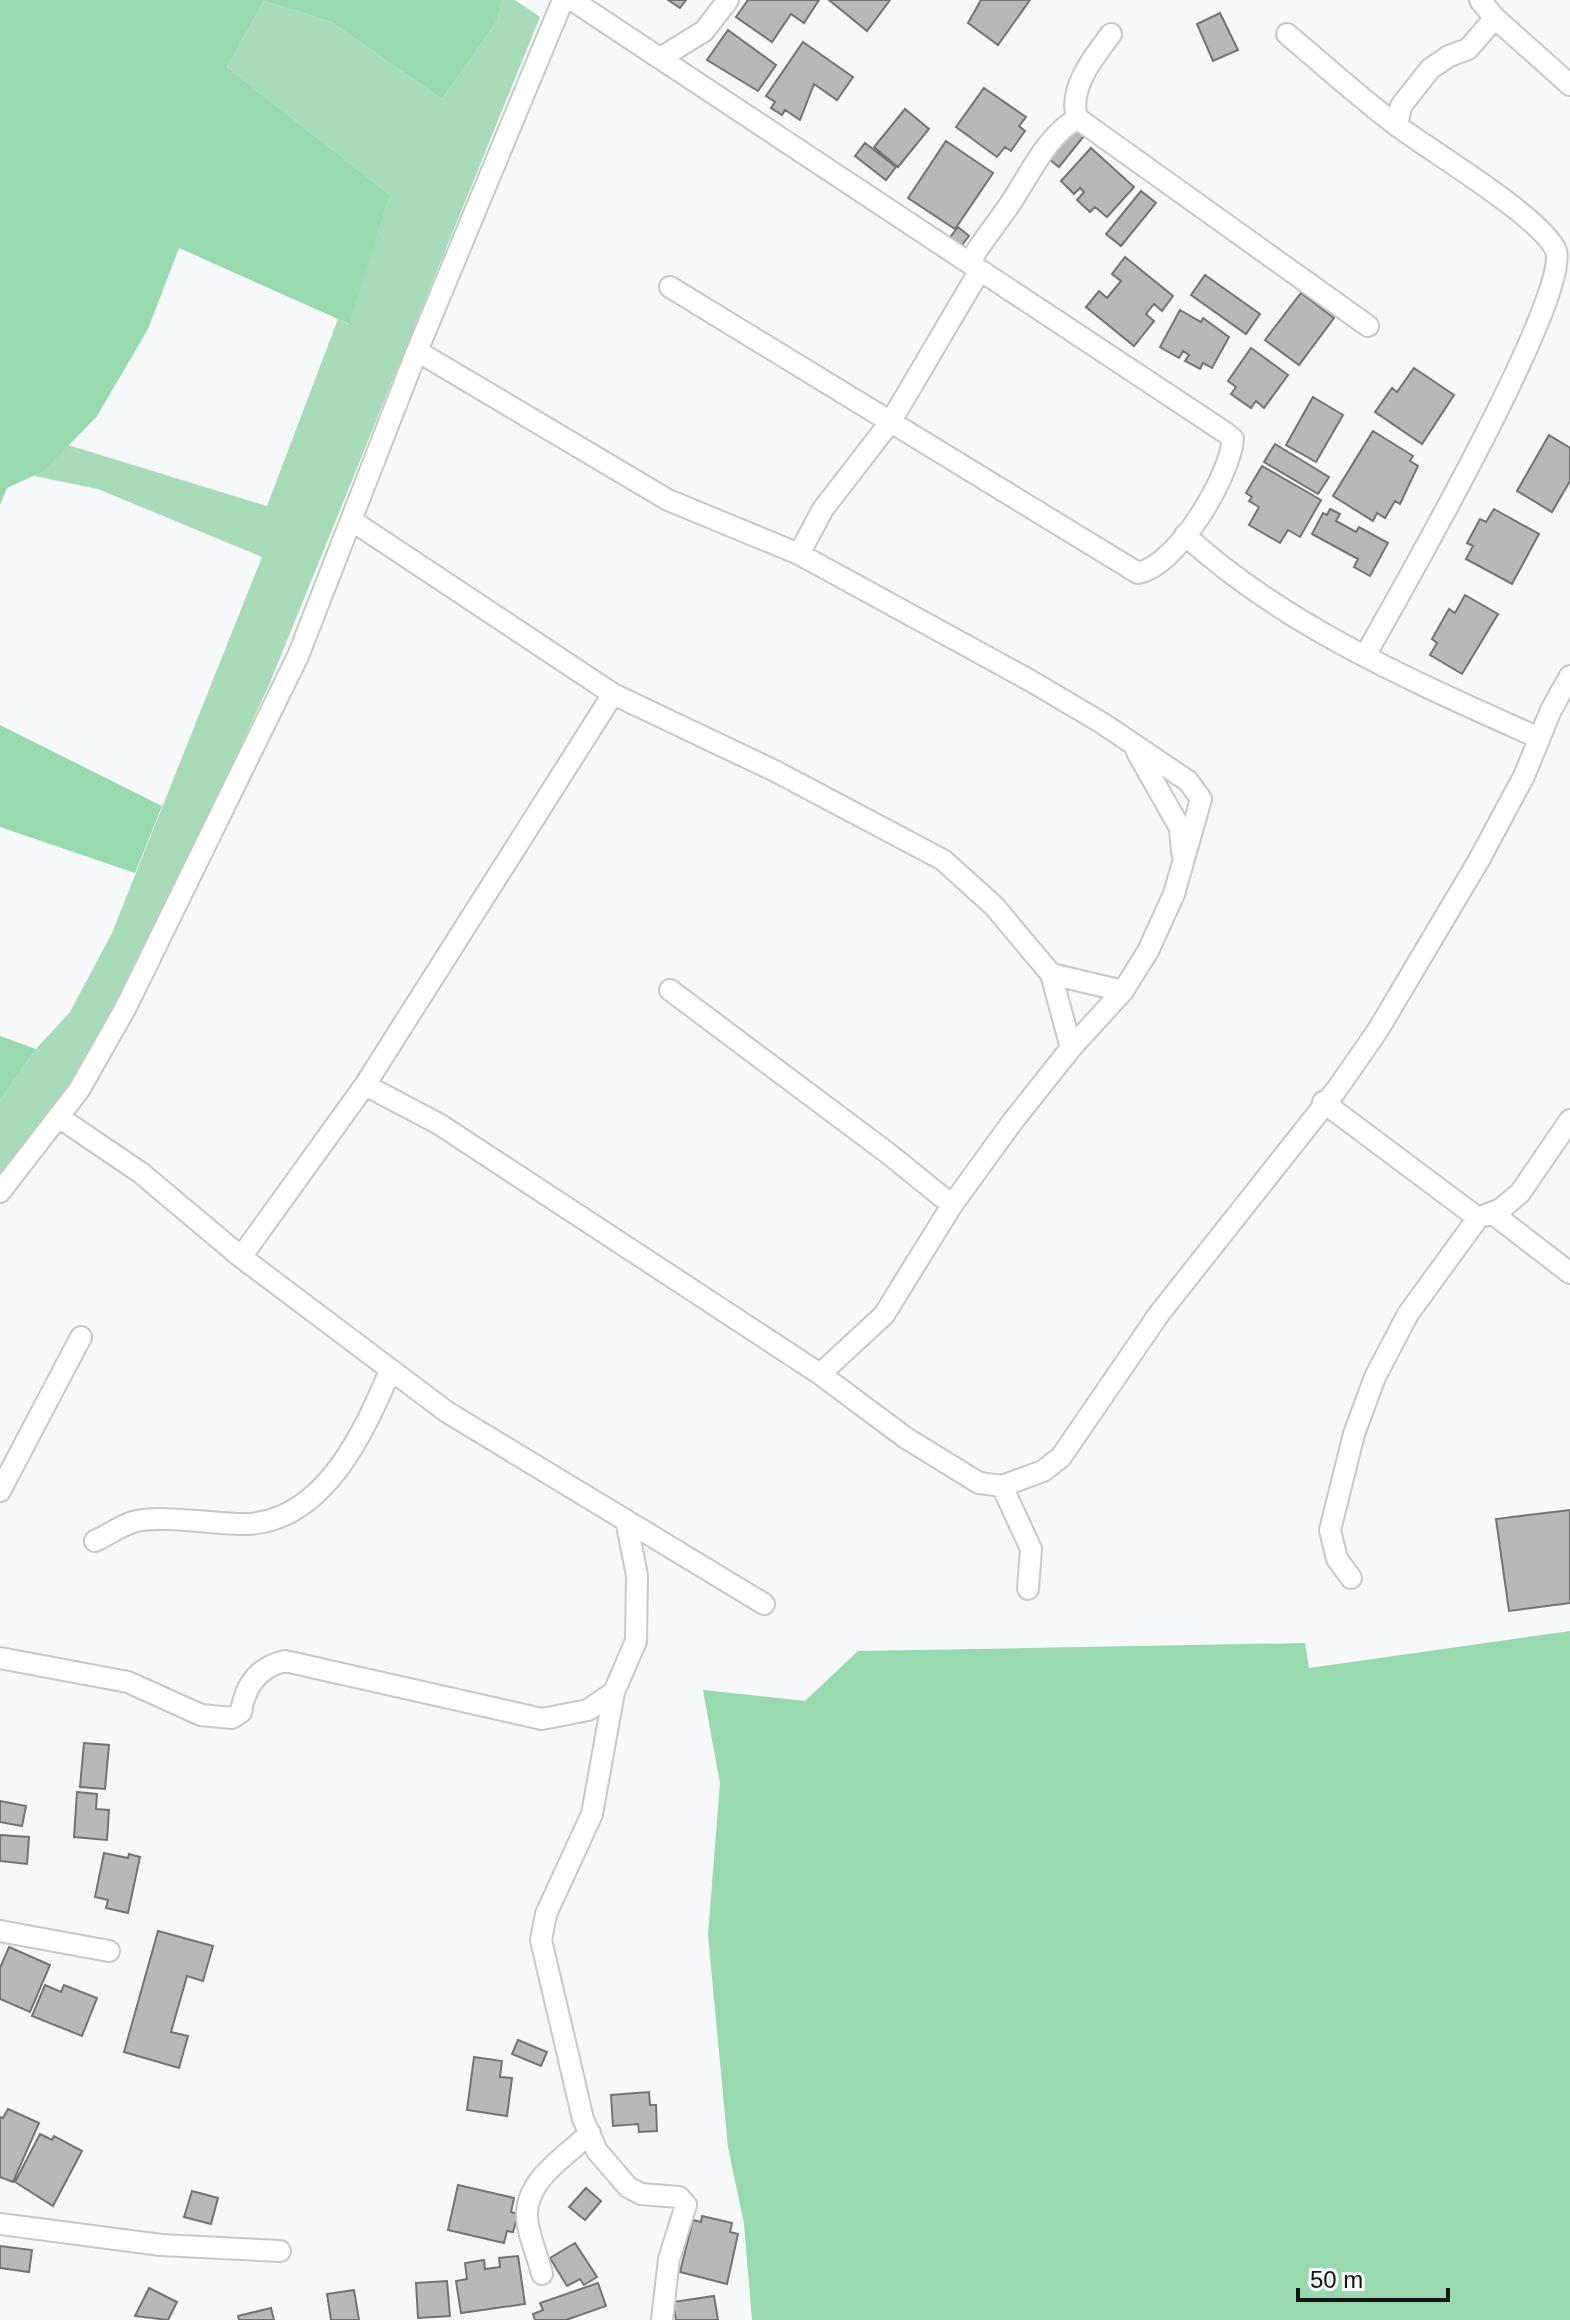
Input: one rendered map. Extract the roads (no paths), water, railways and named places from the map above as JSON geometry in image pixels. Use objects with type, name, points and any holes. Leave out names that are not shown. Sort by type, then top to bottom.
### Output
[{"type":"street","points":[[0,1192],[60,1118],[126,1007],[298,656],[417,351],[563,0]]},
{"type":"street","points":[[572,0],[1233,439],[1227,465],[1185,535],[1157,565],[1138,573],[670,287]]},
{"type":"street","points":[[662,57],[704,31],[728,0]]},
{"type":"street","points":[[1480,0],[1495,18],[1570,85]]},
{"type":"street","points":[[1397,126],[1401,106],[1430,69],[1449,56],[1468,49],[1495,18]]},
{"type":"street","points":[[1111,34],[1083,77],[1073,103],[1077,118],[1368,326]]},
{"type":"street","points":[[1287,34],[1397,126],[1530,222],[1555,249],[1558,263],[1532,343],[1366,654]]},
{"type":"street","points":[[799,554],[823,509],[891,421],[1043,150],[1057,131],[1077,118]]},
{"type":"street","points":[[417,351],[668,500],[799,554],[1031,681],[1188,781],[1201,799],[1183,868],[1148,951],[1123,991],[1071,1048],[952,1205],[884,1315],[820,1374]]},
{"type":"street","points":[[351,520],[613,694],[775,771],[943,860],[994,906],[1051,974],[1071,1048]]},
{"type":"street","points":[[1185,535],[1282,607],[1366,654],[1539,738]]},
{"type":"street","points":[[365,1085],[439,1124],[820,1374],[906,1438],[979,1483],[1002,1486],[1043,1471],[1061,1457],[1159,1314],[1323,1102],[1337,1089],[1439,933],[1524,776],[1570,676]]},
{"type":"street","points":[[241,1257],[365,1085],[613,694]]},
{"type":"street","points":[[1134,746],[1180,828],[1183,868]]},
{"type":"street","points":[[1051,974],[1123,991]]},
{"type":"street","points":[[670,990],[952,1205]]},
{"type":"street","points":[[1323,1102],[1570,1273]]},
{"type":"street","points":[[60,1118],[141,1173],[241,1257],[447,1412],[764,1604]]},
{"type":"street","points":[[1351,1578],[1337,1559],[1330,1530],[1354,1434],[1375,1377],[1408,1314],[1485,1215],[1520,1193],[1570,1120]]},
{"type":"street","points":[[0,1491],[81,1337]]},
{"type":"street","points":[[95,1541],[136,1521],[251,1524],[292,1514],[309,1501],[336,1469],[368,1422],[390,1371]]},
{"type":"street","points":[[1002,1486],[1031,1549],[1028,1589]]},
{"type":"street","points":[[626,1520],[637,1575],[636,1641],[614,1692],[592,1814],[546,1914],[541,1940],[583,2119],[608,2167],[628,2187],[641,2194],[679,2197],[686,2205],[669,2259],[662,2320]]},
{"type":"street","points":[[0,1658],[128,1682],[201,1715],[232,1718],[241,1712],[244,1695],[252,1681],[270,1665],[285,1661],[542,1719],[588,1710],[614,1692]]},
{"type":"street","points":[[0,1931],[109,1951]]},
{"type":"street","points":[[542,2274],[527,2212],[533,2194],[548,2170],[590,2133]]},
{"type":"street","points":[[0,2224],[161,2245],[280,2251]]}]
